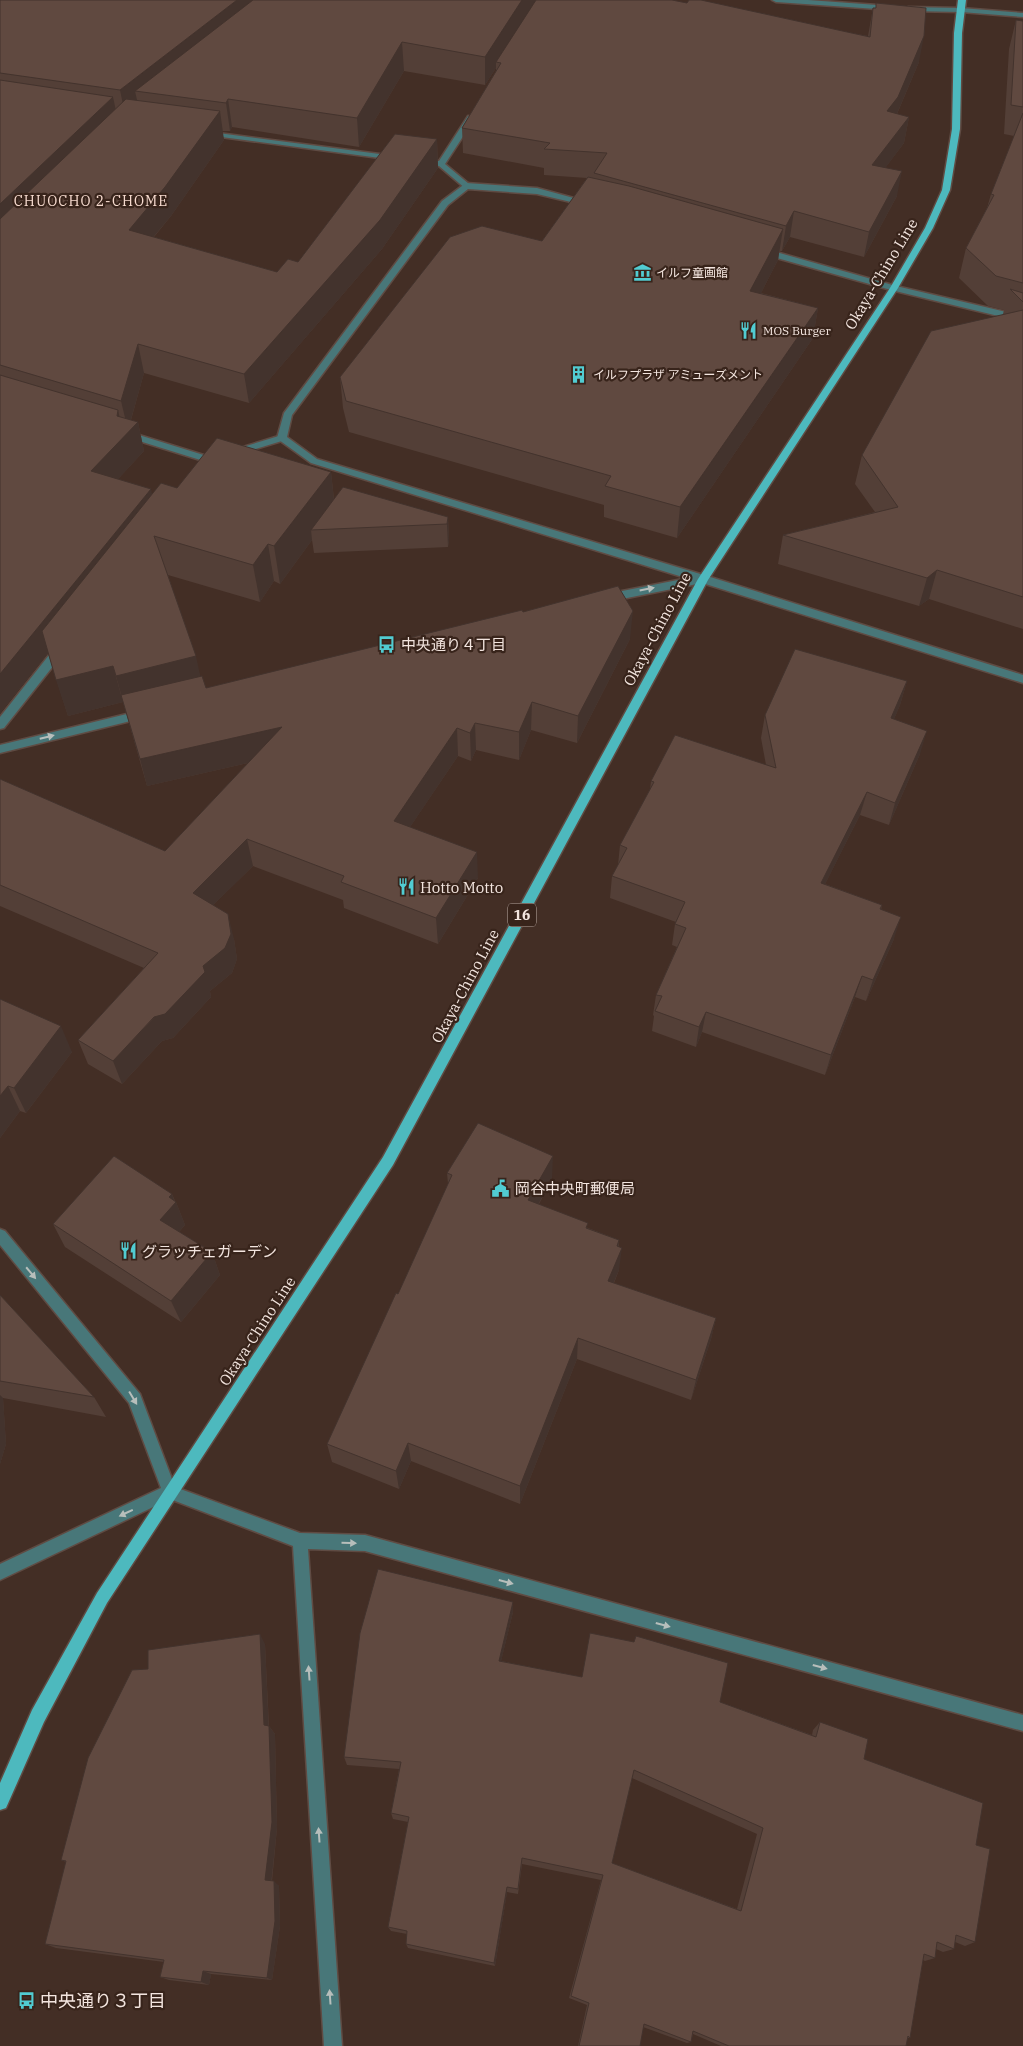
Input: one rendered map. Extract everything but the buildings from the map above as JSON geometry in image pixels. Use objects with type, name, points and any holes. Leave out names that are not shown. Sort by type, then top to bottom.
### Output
[{"type":"main road","name":"Okaya-Chino Line","points":[[0,1802],[38,1716],[97,1606],[388,1161],[703,579],[894,288],[929,228],[946,190],[956,129],[958,33],[962,5]]},
{"type":"street","points":[[776,0],[910,9],[962,5],[1023,15]]},
{"type":"street","points":[[441,164],[478,107]]},
{"type":"street","points":[[198,132],[402,159]]},
{"type":"street","points":[[412,160],[441,164],[466,186],[537,192],[602,207]]},
{"type":"street","points":[[282,438],[287,415],[445,203],[466,186]]},
{"type":"street","points":[[752,248],[894,288],[1023,319]]},
{"type":"street","points":[[115,431],[207,464],[282,438]]},
{"type":"street","points":[[282,438],[314,461],[703,579],[1023,679]]},
{"type":"street","points":[[595,601],[703,579]]},
{"type":"street","points":[[0,725],[68,639]]},
{"type":"street","points":[[0,749],[154,711]]},
{"type":"street","points":[[0,1235],[135,1399],[170,1492]]},
{"type":"street","points":[[0,1572],[170,1492],[300,1541],[365,1543],[1023,1723]]},
{"type":"street","points":[[300,1541],[333,2046]]},
{"type":"place","name":"イルフ童画館","points":[[642,272]]},
{"type":"place","name":"MOS Burger","points":[[749,330]]},
{"type":"place","name":"イルフプラザ アミューズメント","points":[[579,374]]},
{"type":"place","name":"中央通り４丁目","points":[[387,644]]},
{"type":"place","name":"Hotto Motto","points":[[406,887]]},
{"type":"place","name":"岡谷中央町郵便局","points":[[501,1188]]},
{"type":"place","name":"グラッチェガーデン","points":[[128,1251]]},
{"type":"place","name":"中央通り３丁目","points":[[26,2000]]},
{"type":"district","name":"CHUOCHO 2-CHOME","points":[[91,201]]}]
